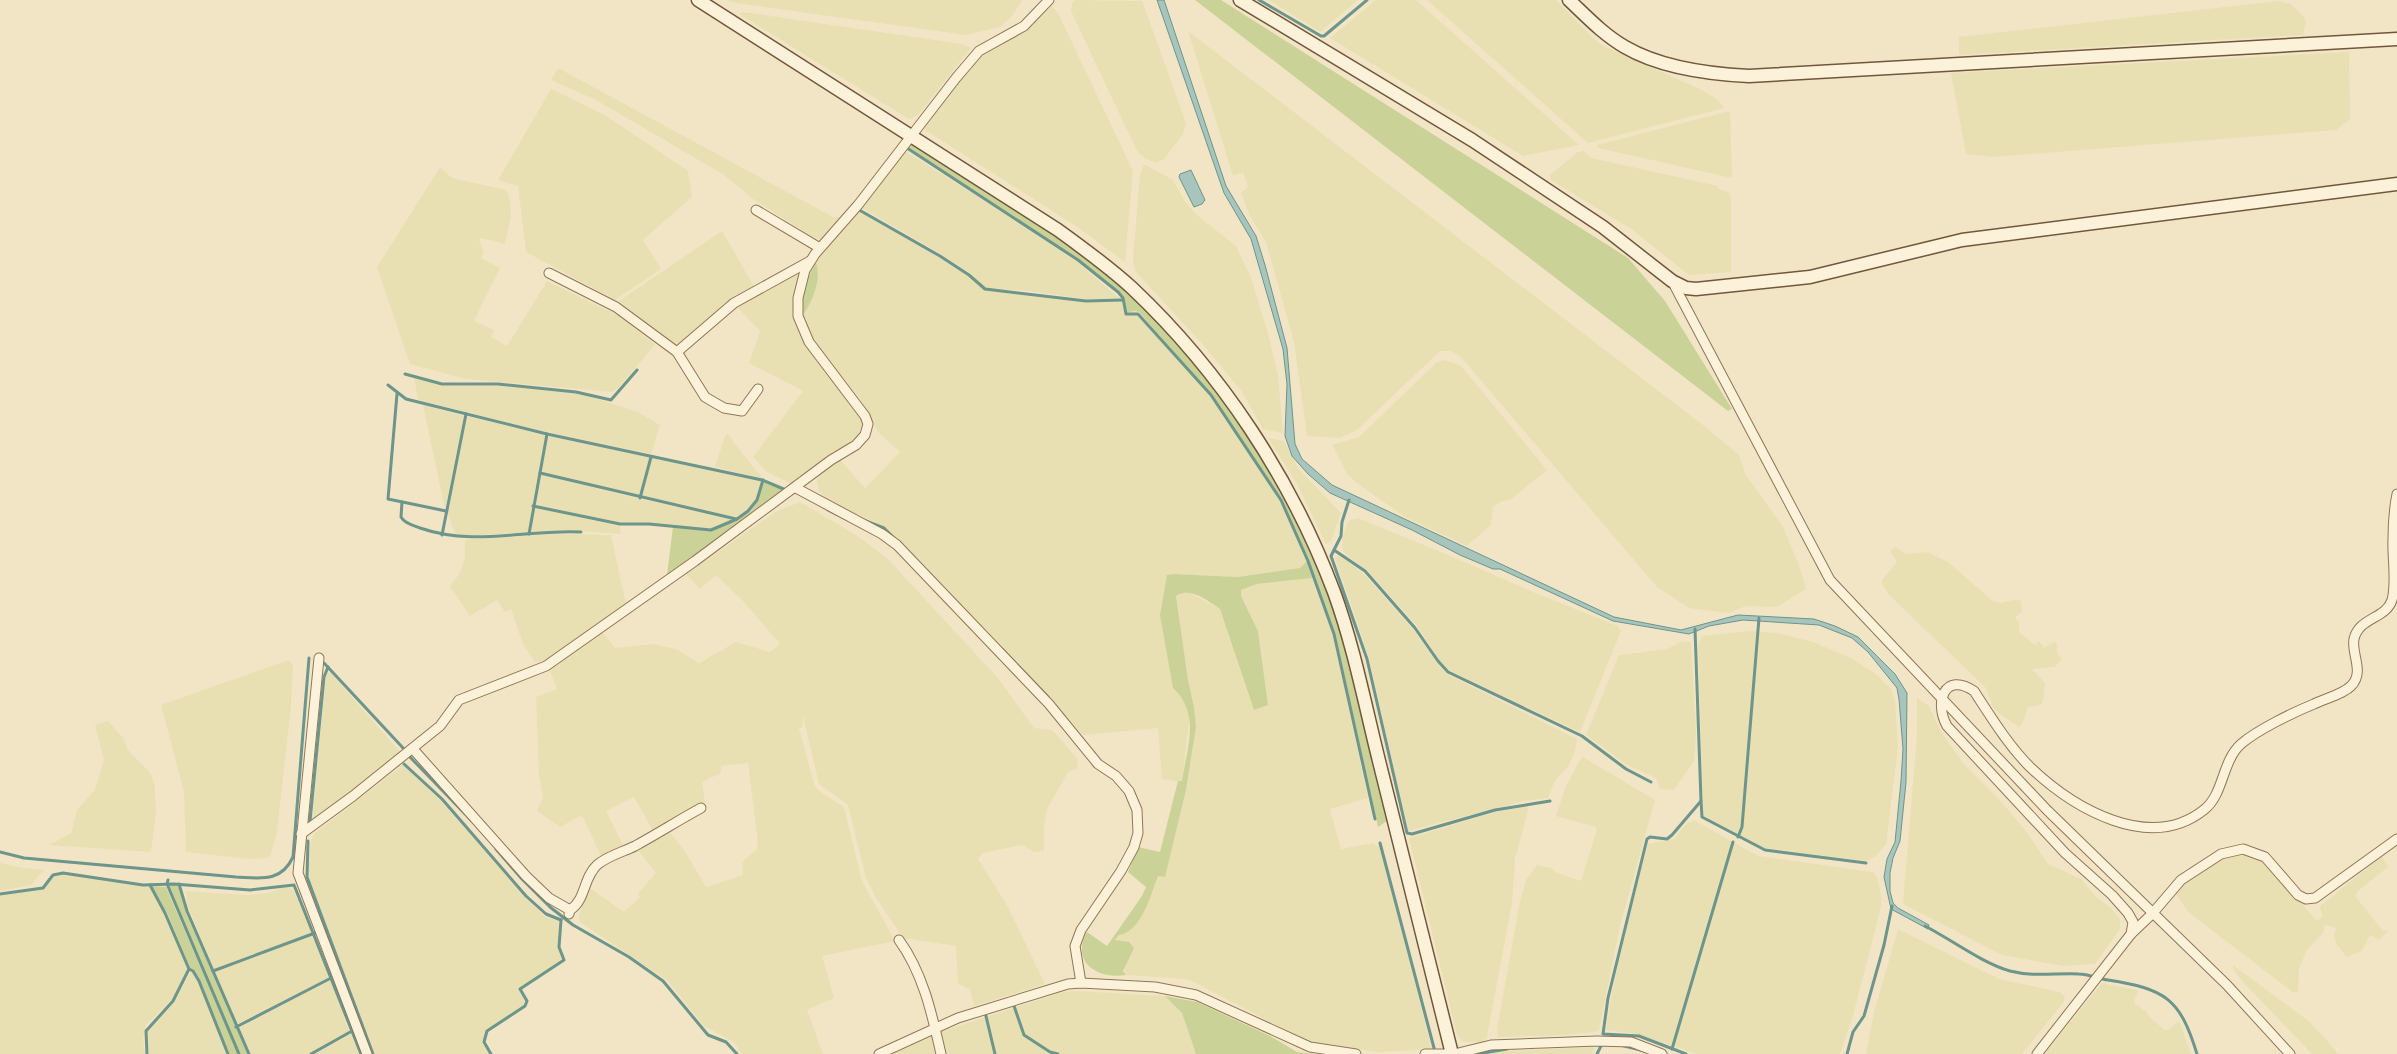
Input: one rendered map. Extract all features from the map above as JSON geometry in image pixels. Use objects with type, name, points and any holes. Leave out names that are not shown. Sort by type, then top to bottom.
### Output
[{"type":"street","points":[[698,0],[1058,230],[1131,287],[1190,348],[1262,447],[1295,506],[1334,594],[1356,664],[1452,1054]]},
{"type":"street","points":[[301,834],[413,749],[440,726],[459,700],[546,666],[796,488],[831,460],[856,445],[866,435],[868,424],[865,416],[809,342],[803,330],[798,316],[800,284],[810,261],[820,248],[858,205],[980,51],[1024,26],[1049,0]]},
{"type":"street","points":[[1240,0],[1472,140],[1603,227],[1672,281],[1686,288],[1696,289],[1810,277],[1962,240],[2397,184]]},
{"type":"street","points":[[1569,0],[1599,28],[1626,47],[1658,61],[1721,74],[1749,76],[2397,39]]},
{"type":"street","points":[[756,210],[820,248]]},
{"type":"street","points":[[677,352],[734,303],[810,261]]},
{"type":"street","points":[[550,273],[616,307],[677,352],[706,397],[724,408],[742,411],[758,389]]},
{"type":"street","points":[[1672,281],[1830,580],[2047,810],[2227,985],[2290,1054]]},
{"type":"street","points":[[796,488],[882,534],[896,545],[1048,704],[1098,764],[1116,776],[1129,791],[1137,810],[1138,833],[1134,847],[1121,871],[1081,930],[1074,946],[1081,983]]},
{"type":"street","points":[[2130,934],[2133,922],[2117,901],[2065,853],[1947,726],[1940,715],[1941,697],[1947,688],[1956,684],[1974,691],[2009,743],[2029,766],[2078,805],[2124,822],[2150,828],[2170,828],[2184,822],[2206,808],[2217,791],[2232,754],[2243,743],[2304,708],[2339,694],[2351,686],[2356,679],[2358,666],[2353,642],[2356,631],[2362,623],[2388,606],[2394,592],[2393,540],[2397,494]]},
{"type":"street","points":[[319,658],[298,873],[367,1054]]},
{"type":"street","points":[[413,749],[526,876],[549,898],[569,912],[576,906],[588,876],[598,865],[659,833],[701,808]]},
{"type":"street","points":[[2037,1054],[2130,934],[2152,914],[2180,880],[2221,854],[2243,849],[2265,857],[2292,890],[2306,899],[2315,898],[2326,892],[2397,839]]},
{"type":"street","points":[[898,940],[911,959],[929,1005],[941,1054]]},
{"type":"street","points":[[879,1054],[935,1028],[1015,1000],[1081,983],[1155,988],[1196,995],[1310,1047],[1356,1054]]},
{"type":"street","points":[[1425,1054],[1452,1054],[1491,1045],[1597,1040],[1631,1042],[1662,1054]]},
{"type":"shaded area","points":[[728,0],[1022,0],[1013,15],[1000,27],[966,35],[735,3]]},
{"type":"shaded area","points":[[1075,0],[1142,1],[1186,123],[1183,134],[1164,159],[1156,163],[1146,159],[1137,151],[1071,11]]},
{"type":"shaded area","points":[[1269,0],[1358,0],[1320,32]]},
{"type":"shaded area","points":[[1376,0],[1416,0],[1579,145],[1523,156],[1330,38]]},
{"type":"shaded area","points":[[1427,0],[1556,0],[1602,45],[1702,90],[1718,100],[1724,108],[1588,143]]},
{"type":"shaded area","points":[[2278,1],[2291,4],[2304,17],[2306,22],[2303,35],[1960,55],[1959,53],[1959,37]]},
{"type":"shaded area","points":[[1052,6],[1058,13],[1133,171],[1125,262],[1076,226],[925,130],[925,125],[957,81],[983,53],[1026,30]]},
{"type":"shaded area","points":[[743,12],[962,44],[971,48],[918,115],[909,119],[739,14]]},
{"type":"shaded area","points":[[1188,31],[1703,425],[1739,455],[1746,475],[1783,527],[1800,568],[1806,589],[1777,607],[1746,606],[1728,613],[1689,608],[1657,587],[1460,356],[1451,351],[1440,351],[1357,430],[1340,438],[1307,436],[1294,342],[1266,242],[1250,216],[1241,193],[1248,187],[1243,172],[1233,176]]},
{"type":"shaded area","points":[[2349,52],[2350,119],[2336,130],[1994,157],[1966,154],[1951,73]]},
{"type":"shaded area","points":[[558,68],[833,217],[842,217],[821,240],[811,236],[753,199],[724,175],[596,100],[551,80]]},
{"type":"shaded area","points":[[551,89],[605,115],[688,171],[692,197],[643,240],[661,269],[615,300],[526,252],[518,186],[498,180]]},
{"type":"shaded area","points":[[1730,111],[1732,178],[1598,148],[1597,145]]},
{"type":"shaded area","points":[[905,151],[1077,262],[1120,299],[1086,299],[1020,290],[985,288],[971,274],[941,254],[862,208]]},
{"type":"shaded area","points":[[1584,151],[1591,158],[1718,186],[1719,189],[1728,192],[1731,198],[1731,272],[1689,275],[1631,229],[1551,180],[1550,175],[1578,152]]},
{"type":"shaded area","points":[[1144,164],[1173,180],[1186,203],[1198,216],[1236,246],[1251,278],[1268,333],[1278,375],[1283,433],[1263,429],[1242,392],[1205,347],[1135,271],[1133,259],[1140,174]]},
{"type":"shaded area","points":[[440,167],[452,178],[506,190],[510,200],[511,216],[505,244],[481,238],[479,241],[484,251],[481,258],[500,268],[474,321],[494,330],[491,337],[507,346],[547,281],[619,316],[655,345],[617,389],[612,392],[466,379],[410,364],[377,267]]},
{"type":"shaded area","points":[[859,211],[939,257],[969,276],[985,290],[1086,302],[1122,302],[1126,315],[1137,314],[1210,396],[1280,500],[1307,561],[1300,568],[1238,577],[1174,574],[1173,688],[1181,696],[1190,713],[1182,782],[1162,779],[1158,728],[1083,735],[1010,654],[885,527],[826,498],[819,491],[817,481],[819,475],[840,460],[865,488],[900,452],[878,432],[861,400],[812,340],[802,316],[807,309],[818,271],[816,263],[830,243]]},
{"type":"shaded area","points":[[722,231],[754,287],[680,344],[670,342],[619,301]]},
{"type":"shaded area","points":[[800,269],[802,271],[796,315],[863,416],[863,424],[855,441],[792,484],[767,472],[753,457],[803,391],[749,363],[760,331],[737,307]]},
{"type":"shaded area","points":[[1445,360],[1461,366],[1547,470],[1511,499],[1500,502],[1493,507],[1491,525],[1467,546],[1405,517],[1358,484],[1347,474],[1332,445],[1359,437],[1437,362]]},
{"type":"shaded area","points":[[414,377],[441,386],[499,386],[582,394],[638,412],[660,425],[651,454],[546,432],[418,400]]},
{"type":"shaded area","points":[[423,405],[464,416],[445,509]]},
{"type":"shaded area","points":[[466,416],[546,435],[528,533],[456,536],[447,511]]},
{"type":"shaded area","points":[[728,434],[763,479],[715,467],[725,436]]},
{"type":"shaded area","points":[[547,436],[650,457],[639,496],[540,473]]},
{"type":"shaded area","points":[[1268,438],[1284,441],[1298,468],[1341,513],[1331,541],[1326,544],[1296,482]]},
{"type":"shaded area","points":[[652,458],[762,481],[756,500],[747,511],[736,518],[642,497]]},
{"type":"shaded area","points":[[540,474],[640,499],[735,519],[711,529],[649,523],[621,523],[534,505]]},
{"type":"shaded area","points":[[800,502],[856,535],[886,557],[998,678],[1034,728],[1051,730],[1056,734],[1077,758],[1078,768],[1068,772],[1047,809],[1044,826],[1044,851],[1034,852],[1022,845],[983,853],[978,859],[1008,907],[1045,984],[974,1006],[970,989],[958,984],[956,946],[903,938],[875,896],[866,878],[848,805],[819,784],[803,716],[802,727],[799,728],[814,784],[819,791],[844,807],[862,881],[895,941],[822,956],[834,998],[807,1010],[823,1054],[742,1054],[734,1042],[704,1026],[667,980],[580,922],[579,916],[587,889],[591,889],[624,912],[640,897],[638,893],[656,873],[637,849],[668,830],[686,853],[706,887],[743,875],[742,862],[757,849],[758,842],[748,763],[721,766],[721,773],[702,782],[705,803],[653,831],[634,797],[606,811],[624,847],[601,856],[582,815],[560,827],[537,811],[543,798],[539,775],[536,697],[557,689],[550,671],[602,632],[615,648],[653,644],[676,649],[699,663],[736,642],[770,652],[780,644],[743,601],[716,575],[700,589],[686,574],[777,511]]},
{"type":"shaded area","points":[[534,507],[620,526],[621,534],[563,530],[530,533]]},
{"type":"shaded area","points":[[1358,518],[1618,626],[1621,631],[1580,732],[1450,671],[1439,660],[1417,626],[1367,570],[1343,552],[1342,540],[1347,524],[1350,520]]},
{"type":"shaded area","points":[[553,534],[611,535],[626,604],[560,650],[541,662],[535,662],[523,644],[511,609],[505,612],[497,600],[470,616],[450,586],[460,573],[465,558],[465,540]]},
{"type":"shaded area","points":[[1895,547],[1906,554],[1927,552],[1948,562],[1993,601],[2001,603],[2017,599],[2021,601],[2022,612],[2015,617],[2019,623],[2019,632],[2035,645],[2039,641],[2044,648],[2054,642],[2057,644],[2057,653],[2062,660],[2054,667],[2032,669],[2045,683],[2043,701],[2041,705],[2028,707],[2022,724],[2019,727],[1997,712],[1992,706],[1986,688],[1889,595],[1882,584],[1882,580],[1897,562],[1890,551]]},
{"type":"shaded area","points":[[1338,555],[1363,573],[1413,629],[1447,674],[1577,739],[1575,752],[1568,767],[1556,779],[1548,798],[1524,801],[1408,831],[1369,658],[1335,558]]},
{"type":"shaded area","points":[[1312,578],[1333,635],[1368,798],[1330,809],[1341,849],[1373,843],[1380,848],[1432,1049],[1378,1052],[1310,1043],[1194,982],[1184,979],[1126,975],[1115,941],[1119,935],[1138,922],[1158,876],[1165,876],[1186,790],[1196,727],[1176,596],[1181,593],[1190,593],[1220,609],[1254,710],[1268,705],[1258,631],[1241,596],[1241,590],[1257,584]]},
{"type":"shaded area","points":[[1748,631],[1778,633],[1816,643],[1853,659],[1876,674],[1891,689],[1895,700],[1898,747],[1886,844],[1875,857],[1867,861],[1764,848],[1703,815],[1698,645],[1702,636]]},
{"type":"shaded area","points":[[1683,641],[1691,642],[1696,735],[1694,761],[1674,790],[1660,789],[1656,778],[1627,765],[1586,735],[1619,655],[1667,649]]},
{"type":"shaded area","points":[[289,660],[293,665],[291,707],[277,832],[271,854],[268,858],[249,859],[186,852],[184,792],[161,705]]},
{"type":"shaded area","points":[[330,672],[400,752],[312,822],[326,676]]},
{"type":"shaded area","points":[[1917,698],[1929,706],[1941,732],[1964,764],[1999,799],[2028,834],[2048,864],[2081,879],[2094,895],[2111,908],[2120,919],[2120,929],[2095,964],[2063,966],[2002,955],[1903,904],[1917,735]]},
{"type":"shaded area","points":[[108,721],[123,738],[128,750],[151,774],[155,788],[156,813],[151,852],[49,845],[71,833],[77,810],[95,790],[104,760],[95,725]]},
{"type":"shaded area","points":[[1583,757],[1655,800],[1620,926],[1599,1030],[1564,1035],[1498,1037],[1497,1029],[1520,901],[1526,880],[1537,865],[1552,868],[1555,872],[1581,881],[1597,829],[1596,827],[1556,816],[1565,788]]},
{"type":"shaded area","points":[[403,765],[441,801],[525,897],[545,917],[559,921],[558,947],[562,959],[518,989],[525,1001],[523,1006],[486,1030],[482,1042],[490,1054],[375,1054],[309,878],[308,866],[311,840],[315,833]]},
{"type":"shaded area","points":[[1529,807],[1515,859],[1512,903],[1487,1037],[1482,1042],[1463,1042],[1457,1035],[1409,838],[1496,812]]},
{"type":"shaded area","points":[[1694,820],[1758,856],[1873,872],[1877,877],[1882,900],[1879,915],[1853,1016],[1840,1054],[1696,1054],[1637,1034],[1606,1030],[1626,928],[1648,844],[1674,839],[1686,824]]},
{"type":"shaded area","points":[[2235,851],[2255,854],[2274,869],[2290,894],[2297,898],[2317,921],[2323,916],[2319,907],[2382,856],[2388,867],[2357,892],[2356,897],[2383,931],[2389,930],[2379,940],[2370,935],[2362,951],[2347,957],[2337,945],[2334,936],[2336,928],[2325,925],[2323,933],[2307,950],[2299,968],[2298,991],[2294,993],[2188,912],[2174,891],[2180,882]]},
{"type":"shaded area","points":[[0,863],[44,870],[31,885],[0,891]]},
{"type":"shaded area","points":[[63,874],[149,886],[170,924],[188,968],[173,998],[146,1025],[143,1037],[145,1054],[0,1054],[0,896],[44,889],[54,876]]},
{"type":"shaded area","points":[[282,888],[290,888],[294,891],[312,933],[214,969],[187,904],[186,891],[247,895],[268,893]]},
{"type":"shaded area","points":[[1898,929],[1999,979],[2060,992],[2065,997],[2063,1003],[2022,1054],[1866,1054],[1874,1012]]},
{"type":"shaded area","points":[[312,936],[330,977],[237,1024],[215,971]]},
{"type":"shaded area","points":[[2233,965],[2310,1022],[2339,1054],[2312,1054],[2242,981],[2233,969]]},
{"type":"shaded area","points":[[191,971],[198,982],[227,1054],[149,1054],[147,1031],[174,1003]]},
{"type":"shaded area","points":[[331,980],[349,1031],[308,1054],[250,1054],[238,1028]]},
{"type":"shaded area","points":[[2102,983],[2137,990],[2135,1004],[2147,1012],[2147,1015],[2165,1030],[2168,1030],[2179,1021],[2191,1054],[2044,1054]]},
{"type":"shaded area","points":[[1078,991],[1165,996],[1182,1013],[1196,1054],[944,1054],[940,1032],[1063,992]]},
{"type":"shaded area","points":[[351,1034],[359,1054],[315,1054]]},
{"type":"shaded area","points":[[932,1036],[938,1054],[892,1054]]},
{"type":"shaded area","points":[[1593,1047],[1592,1054],[1488,1054],[1505,1051]]},
{"type":"green space","points":[[1195,0],[1221,0],[1628,258],[1665,301],[1732,409],[1728,411]]},
{"type":"green space","points":[[911,141],[1023,212],[1104,270],[1145,307],[1227,405],[1275,480],[1314,559],[1344,643],[1387,821],[1378,827],[1335,634],[1309,560],[1282,499],[1212,395],[1139,312],[1127,313],[1124,298],[1119,292],[1078,259],[907,147]]},
{"type":"green space","points":[[816,263],[818,276],[815,291],[802,316],[804,288]]},
{"type":"green space","points":[[764,481],[782,488],[786,492],[667,575],[673,527],[711,531],[737,520],[749,512],[758,501]]},
{"type":"green space","points":[[1307,561],[1312,578],[1257,584],[1241,590],[1241,596],[1258,631],[1268,705],[1254,710],[1220,609],[1193,594],[1181,593],[1176,596],[1196,727],[1186,790],[1165,877],[1158,876],[1144,911],[1134,927],[1119,935],[1115,940],[1129,942],[1134,948],[1123,971],[1126,975],[1106,975],[1097,972],[1084,960],[1082,952],[1087,932],[1107,946],[1142,896],[1146,887],[1128,872],[1138,847],[1160,852],[1178,781],[1182,781],[1187,756],[1190,732],[1187,709],[1182,698],[1173,688],[1160,615],[1167,575],[1238,577],[1300,568]]},
{"type":"green space","points":[[168,885],[178,885],[186,912],[248,1054],[240,1054],[234,1043]]},
{"type":"green space","points":[[151,886],[166,887],[238,1054],[229,1054],[200,981],[190,968],[167,913]]},
{"type":"green space","points":[[1165,996],[1197,1002],[1270,1036],[1297,1052],[1315,1054],[1196,1054],[1182,1013]]},
{"type":"water","points":[[1157,0],[1164,0],[1226,186],[1256,236],[1287,348],[1295,444],[1302,459],[1332,485],[1614,617],[1681,630],[1738,615],[1814,619],[1858,637],[1895,674],[1907,693],[1906,782],[1900,841],[1893,858],[1890,873],[1890,891],[1893,903],[1898,908],[1929,925],[1928,929],[1891,909],[1884,877],[1887,859],[1895,842],[1901,781],[1903,749],[1897,688],[1868,652],[1852,638],[1819,625],[1743,620],[1709,626],[1689,634],[1613,621],[1500,569],[1493,569],[1460,555],[1412,530],[1330,493],[1308,474],[1292,456],[1285,436],[1287,384],[1283,349],[1251,239],[1224,193]]},
{"type":"water","points":[[1191,170],[1205,200],[1202,204],[1194,207],[1179,177],[1180,174]]},
{"type":"waterway","points":[[1259,0],[1321,36],[1324,36],[1367,0]]},
{"type":"waterway","points":[[907,148],[1078,260],[1118,292],[1123,298],[1126,314],[1138,314],[1211,395],[1281,500],[1308,561],[1334,634],[1375,819]]},
{"type":"waterway","points":[[861,211],[940,256],[969,275],[985,289],[1086,301],[1123,300]]},
{"type":"waterway","points":[[405,374],[442,384],[498,384],[576,392],[611,400],[637,370]]},
{"type":"waterway","points":[[388,385],[406,399],[547,434],[762,480],[786,490]]},
{"type":"waterway","points":[[397,394],[388,499],[446,511]]},
{"type":"waterway","points":[[442,535],[466,414]]},
{"type":"waterway","points":[[529,534],[547,434]]},
{"type":"waterway","points":[[640,498],[651,457]]},
{"type":"waterway","points":[[540,473],[736,519]]},
{"type":"waterway","points":[[533,506],[620,524],[649,524],[711,530],[737,519],[748,511],[757,500],[763,480]]},
{"type":"waterway","points":[[1349,500],[1342,522],[1341,536],[1331,556],[1367,659],[1407,833],[1412,834],[1495,810],[1550,801]]},
{"type":"waterway","points":[[402,502],[401,517],[405,521],[440,534],[481,537],[581,532]]},
{"type":"waterway","points":[[828,510],[852,522]]},
{"type":"waterway","points":[[858,518],[884,528],[895,539]]},
{"type":"waterway","points":[[1334,550],[1365,571],[1415,628],[1448,672],[1582,736],[1626,769],[1651,782]]},
{"type":"waterway","points":[[1738,837],[1742,827],[1759,618]]},
{"type":"waterway","points":[[1686,1054],[1639,1036],[1603,1034],[1608,998],[1647,839],[1650,837],[1667,839],[1701,801],[1695,629]]},
{"type":"waterway","points":[[1002,649],[1048,697]]},
{"type":"waterway","points":[[0,852],[24,858],[236,877],[261,878],[276,875],[288,865],[293,857],[309,658]]},
{"type":"waterway","points":[[324,663],[404,749]]},
{"type":"waterway","points":[[310,821],[324,677],[328,667]]},
{"type":"waterway","points":[[410,757],[472,821]]},
{"type":"waterway","points":[[404,764],[442,799],[526,896],[546,914],[561,920]]},
{"type":"waterway","points":[[1701,801],[1702,817],[1765,850],[1866,863]]},
{"type":"waterway","points":[[308,841],[307,877],[373,1054]]},
{"type":"waterway","points":[[1672,1049],[1733,842]]},
{"type":"waterway","points":[[1380,843],[1434,1048]]},
{"type":"waterway","points":[[496,849],[550,907],[573,925],[629,957],[663,981],[708,1035],[726,1042],[737,1054]]},
{"type":"waterway","points":[[0,894],[43,888],[53,875],[63,873],[143,885],[174,884],[250,890],[294,885],[361,1054]]},
{"type":"waterway","points":[[168,880],[167,884],[239,1054]]},
{"type":"waterway","points":[[179,884],[187,911],[249,1054]]},
{"type":"waterway","points":[[147,1054],[146,1031],[173,1001],[189,969],[165,913],[150,885]]},
{"type":"waterway","points":[[1847,1054],[1853,1032],[1864,1016],[1884,945],[1892,906]]},
{"type":"waterway","points":[[491,1054],[484,1042],[487,1031],[525,1006],[527,1001],[520,989],[564,960],[559,947],[561,920]]},
{"type":"waterway","points":[[1925,926],[1978,957],[2010,971],[2036,974],[2083,974],[2144,987],[2157,993],[2168,999],[2184,1020],[2197,1054]]},
{"type":"waterway","points":[[213,971],[315,933]]},
{"type":"waterway","points":[[189,969],[193,971],[199,981],[228,1054]]},
{"type":"waterway","points":[[236,1027],[333,977]]},
{"type":"waterway","points":[[1013,1003],[1024,1035],[1050,1052],[1058,1054]]},
{"type":"waterway","points":[[985,1012],[995,1054]]},
{"type":"waterway","points":[[311,1054],[352,1031]]},
{"type":"waterway","points":[[1597,1054],[1602,1044]]},
{"type":"waterway","points":[[1620,1045],[1641,1050]]},
{"type":"waterway","points":[[1478,1054],[1507,1049]]}]
